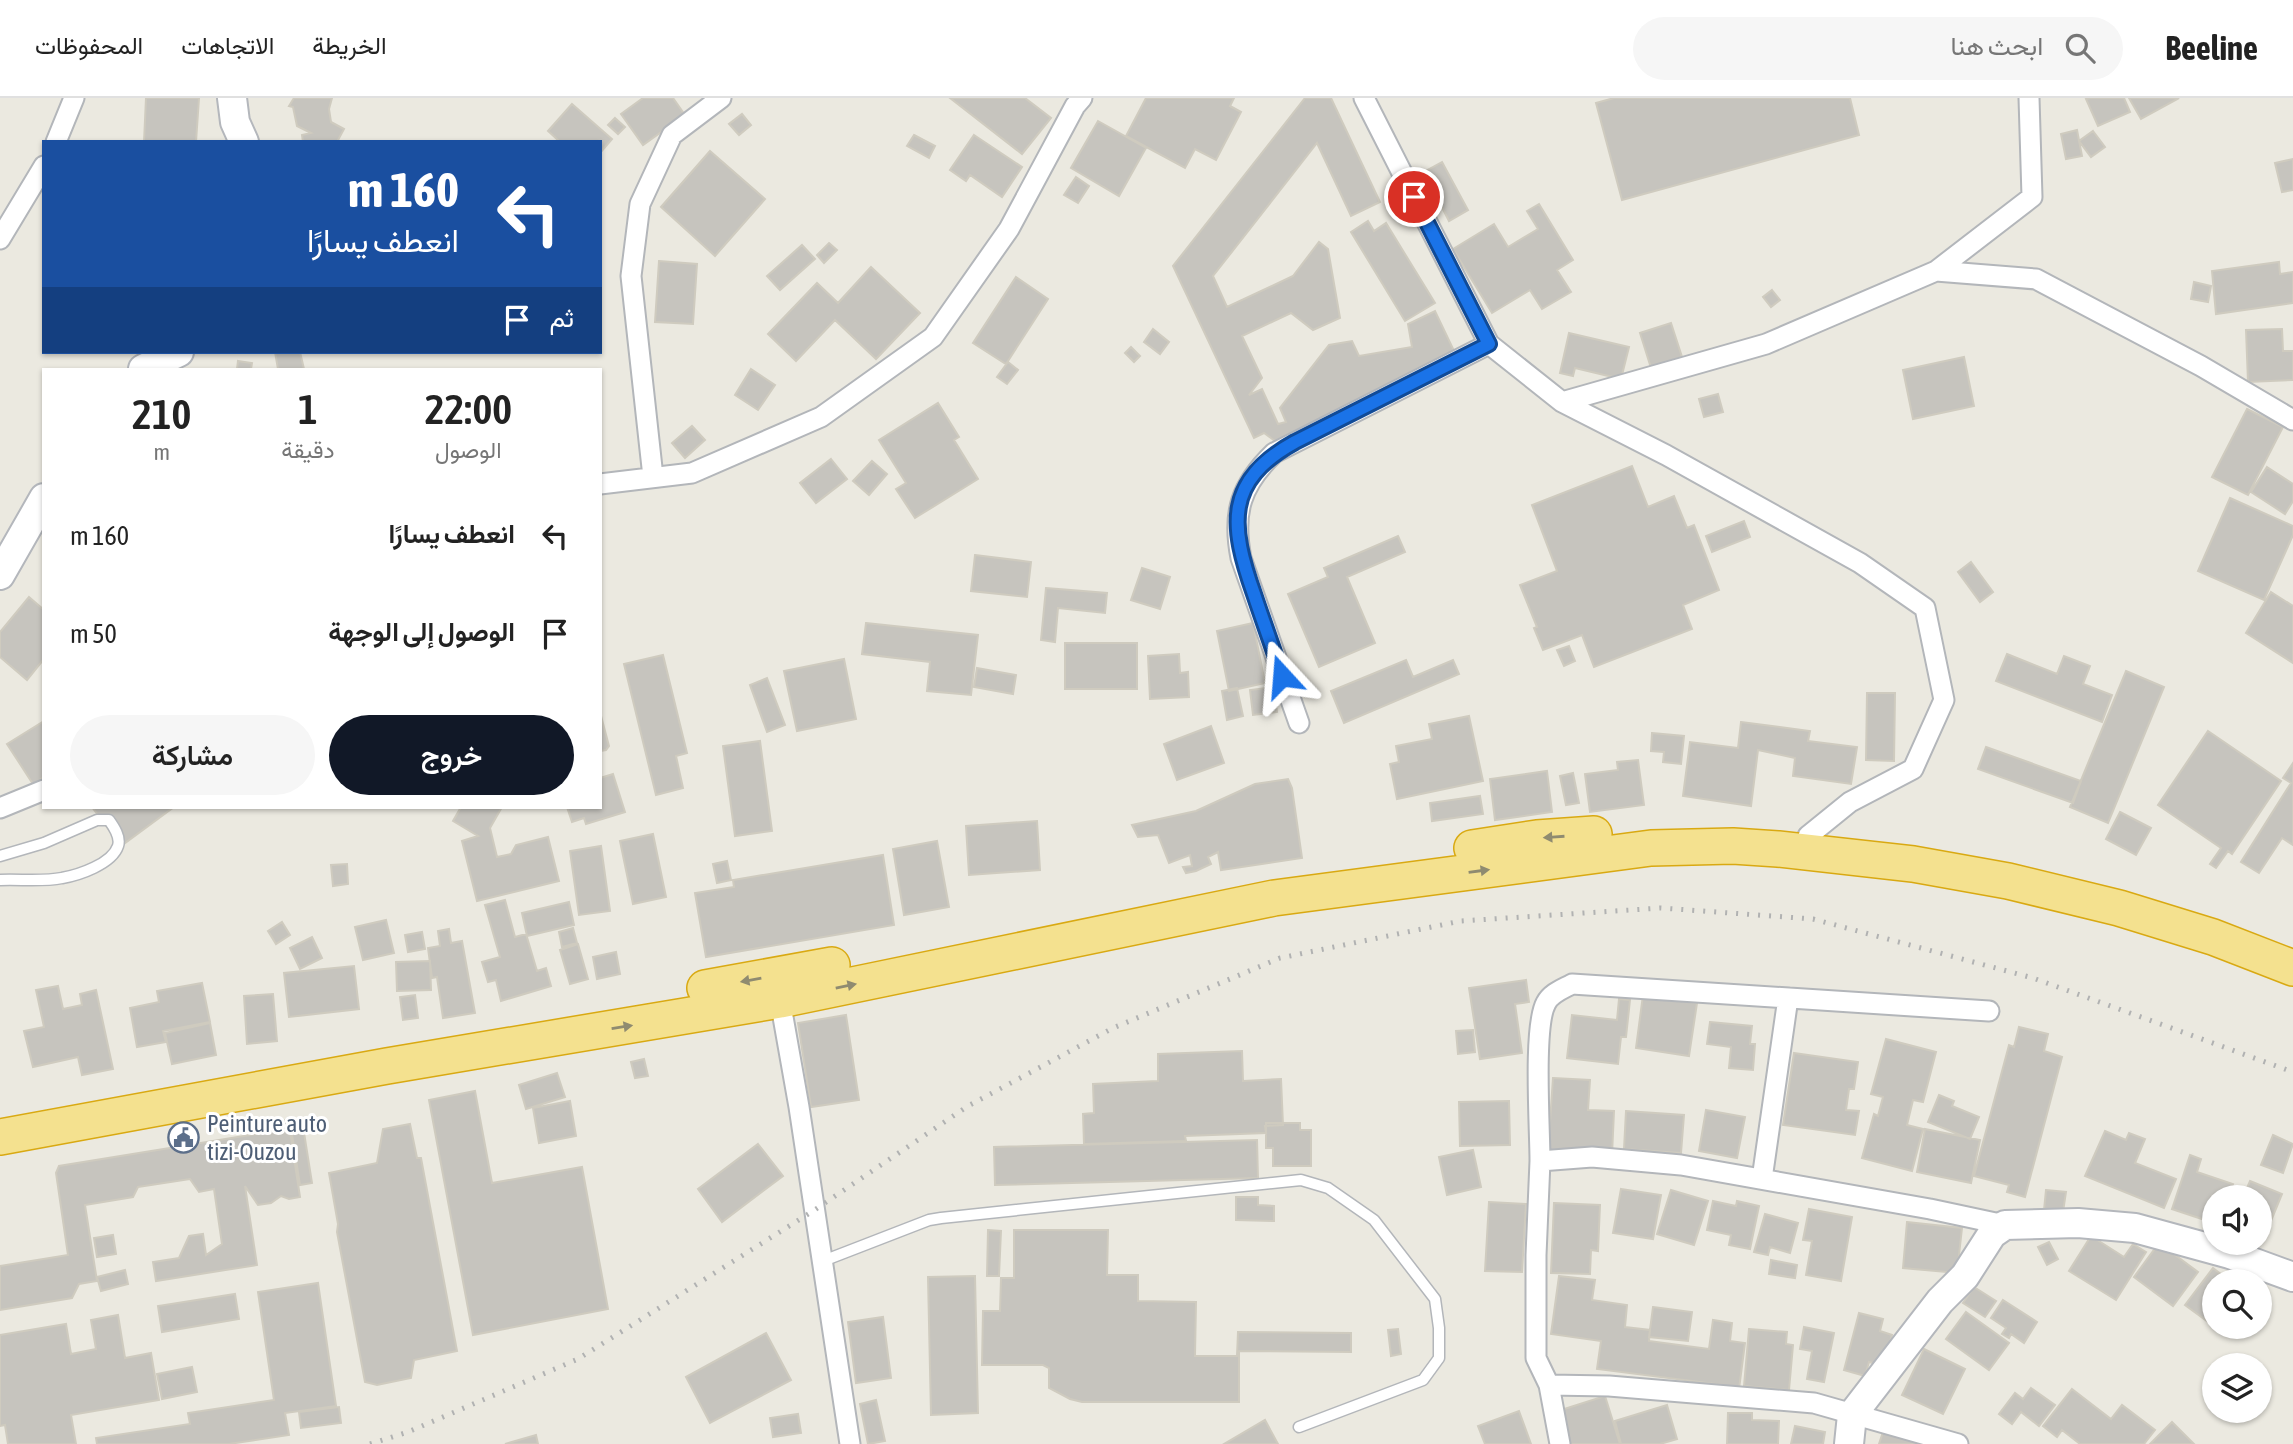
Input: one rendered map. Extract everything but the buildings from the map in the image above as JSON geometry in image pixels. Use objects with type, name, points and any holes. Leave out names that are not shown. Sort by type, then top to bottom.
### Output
[{"type":"highway","points":[[0,1116],[1392,861],[1537,838],[1684,830],[1808,836],[1933,847],[2100,881],[2166,900],[2293,945]]},
{"type":"highway","points":[[0,1136],[387,1066],[780,1000],[1274,898],[1651,848],[1733,846],[1778,849],[1913,864],[2008,881],[2119,908],[2213,937],[2293,968]]},
{"type":"street","points":[[57,140],[74,98]]},
{"type":"street","points":[[232,98],[235,122],[243,140]]},
{"type":"street","points":[[653,477],[631,276],[640,204],[673,135],[721,98]]},
{"type":"street","points":[[602,484],[692,473],[821,417],[933,337],[1009,229],[1075,106],[1082,98]]},
{"type":"street","points":[[1364,98],[1489,344],[1562,402],[1666,455],[1860,563],[1925,608],[1944,700],[1913,769],[1850,802],[1808,836]]},
{"type":"street","points":[[1562,402],[1766,344],[1936,271],[2032,197],[2029,98]]},
{"type":"street","points":[[0,239],[42,169]]},
{"type":"street","points":[[1936,271],[2036,279],[2201,366],[2293,420]]},
{"type":"street","points":[[1299,723],[1241,558],[1237,535],[1238,512],[1245,489],[1257,469],[1274,453],[1489,344]]},
{"type":"street","points":[[145,368],[175,354]]},
{"type":"street","points":[[0,575],[42,502]]},
{"type":"street","points":[[0,808],[42,791]]},
{"type":"street","points":[[1560,1444],[1549,1385],[1536,1358],[1540,1161],[1539,1026],[1546,1002],[1557,992],[1573,984],[1989,1011]]},
{"type":"street","points":[[1762,1179],[1788,998]]},
{"type":"street","points":[[780,1000],[799,1107],[850,1444]]},
{"type":"street","points":[[1540,1161],[1592,1157],[1681,1165],[2005,1225],[2078,1223],[2135,1228],[2230,1254],[2293,1277]]},
{"type":"street","points":[[1849,1444],[1852,1416],[1940,1301],[1965,1276],[1992,1234],[2005,1225]]},
{"type":"street","points":[[1549,1385],[1609,1386],[1814,1403],[1852,1416],[1959,1444]]},
{"type":"lane","points":[[0,856],[44,843],[97,820],[109,820],[118,836],[118,846],[111,856],[96,867],[61,878],[0,880]]},
{"type":"lane","points":[[823,1261],[929,1220],[941,1218],[1301,1180],[1328,1188],[1374,1220],[1435,1299],[1439,1358],[1423,1380],[1299,1427]]},
{"type":"railway","points":[[370,1444],[408,1432],[578,1359],[813,1211],[968,1106],[1113,1028],[1280,958],[1461,921],[1661,908],[1813,919],[2033,978],[2293,1072]]},
{"type":"place","name":"Peinture auto tizi-Ouzou","points":[[184,1137]]},
{"type":"route","points":[[1282,676],[1241,558],[1237,535],[1238,512],[1245,489],[1257,469],[1274,453],[1489,344],[1414,197]]}]
